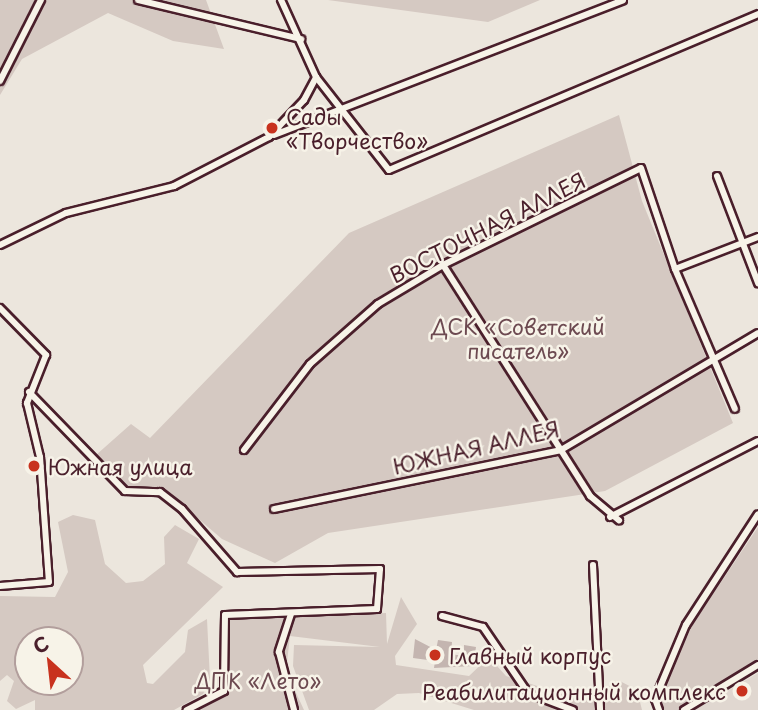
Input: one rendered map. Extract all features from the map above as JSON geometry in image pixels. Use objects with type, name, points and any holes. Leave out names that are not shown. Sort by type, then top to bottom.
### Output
[{"type":"street","points":[[0,81],[41,0]]},
{"type":"street","points":[[138,0],[301,39]]},
{"type":"street","points":[[281,0],[316,77],[389,170],[758,14]]},
{"type":"street","points":[[0,244],[66,214],[174,186],[269,137],[623,0]]},
{"type":"street","points":[[269,137],[304,100],[316,77]]},
{"type":"street","name":"ВОСТОЧНАЯ АЛЛЕЯ","points":[[244,450],[342,332],[443,265],[641,168],[675,269]]},
{"type":"street","points":[[717,176],[758,283]]},
{"type":"street","points":[[735,410],[709,360],[675,269],[758,237]]},
{"type":"street","points":[[443,265],[590,496],[610,517],[619,520]]},
{"type":"street","points":[[0,308],[45,351],[46,365],[29,392],[49,582]]},
{"type":"street","name":"ЮЖНАЯ АЛЛЕЯ","points":[[274,509],[561,450],[758,333]]},
{"type":"street","points":[[29,392],[125,491],[160,492],[225,552],[243,574],[380,569],[377,609],[225,615],[224,691],[187,710]]},
{"type":"street","points":[[610,517],[758,441]]},
{"type":"street","points":[[659,710],[655,699],[686,625],[758,514]]},
{"type":"street","points":[[593,565],[600,710]]},
{"type":"street","points":[[0,586],[49,582],[58,588]]},
{"type":"street","points":[[291,614],[279,652],[294,710]]},
{"type":"street","points":[[442,616],[484,626],[528,693],[573,710]]},
{"type":"street","points":[[684,710],[758,665]]},
{"type":"shaded area","name":"Реабилитационный комплекс","points":[[758,673],[758,710],[695,710]]},
{"type":"green space","points":[[0,0],[206,0],[224,49],[173,41],[108,13],[22,59],[0,95]]},
{"type":"green space","points":[[328,0],[540,0],[488,22]]},
{"type":"green space","name":"ДСК «Советский писатель»","points":[[619,115],[642,201],[733,423],[605,491],[328,533],[275,563],[222,539],[166,491],[127,488],[96,455],[131,424],[150,438],[349,233]]},
{"type":"green space","points":[[73,515],[95,520],[105,564],[126,583],[143,581],[165,564],[164,537],[175,525],[199,539],[187,563],[223,587],[143,665],[147,683],[153,684],[185,652],[188,630],[207,619],[210,680],[203,694],[174,710],[35,710],[35,700],[16,709],[7,701],[14,681],[7,675],[0,681],[0,596],[55,597],[68,572],[58,522]]},
{"type":"green space","points":[[758,527],[758,661],[678,710],[664,710],[658,699],[693,624]]},
{"type":"green space","name":"ДПК «Лето»","points":[[401,597],[417,624],[395,656],[396,665],[469,676],[489,657],[506,676],[575,698],[598,696],[618,680],[637,690],[642,710],[474,710],[419,693],[397,694],[374,710],[309,710],[293,666],[294,645],[380,647],[290,636],[286,671],[304,710],[197,710],[229,693],[229,619],[386,613],[387,644]]},
{"type":"building","name":"Главный корпус","points":[[415,639],[436,650],[438,640],[452,642],[451,654],[463,656],[464,645],[476,647],[473,666],[434,668],[435,661],[413,658]]},
{"type":"place","name":"Сады «Творчество»","points":[[272,128]]},
{"type":"place","name":"Южная улица","points":[[34,466]]},
{"type":"place","name":"Главный корпус","points":[[435,655]]},
{"type":"place","name":"Реабилитационный комплекс","points":[[742,691]]}]
